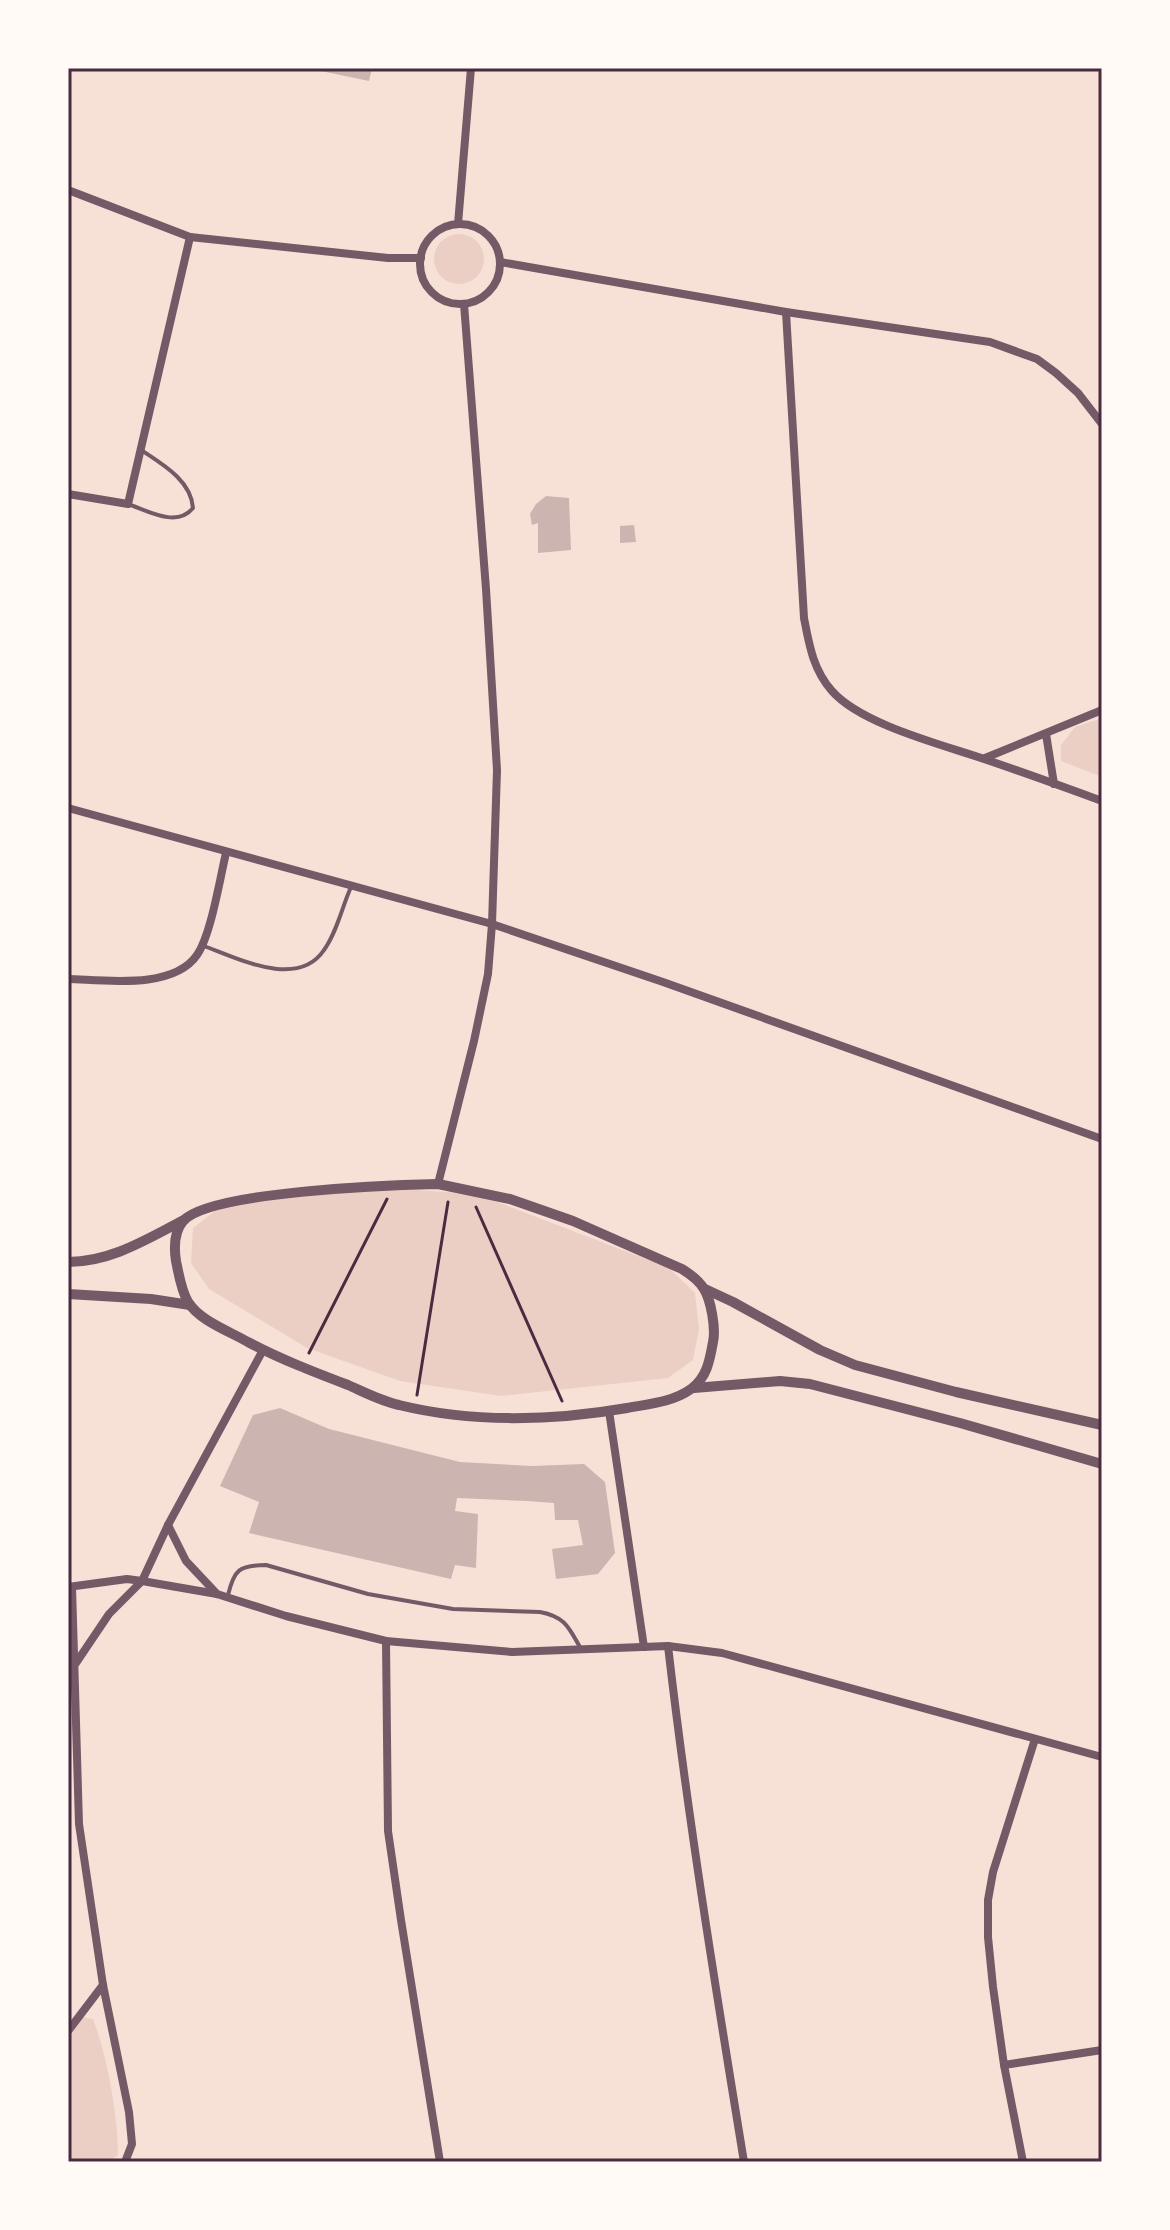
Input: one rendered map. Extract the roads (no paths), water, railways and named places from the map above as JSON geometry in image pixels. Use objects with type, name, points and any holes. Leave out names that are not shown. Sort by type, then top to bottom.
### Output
[{"type":"street","points":[[458,224],[471,68]]},
{"type":"street","points":[[68,190],[190,237],[388,258],[421,258]]},
{"type":"street","points":[[458,224],[484,232],[493,242],[500,262],[492,288],[482,298],[464,304],[438,298],[428,288],[420,267],[421,258],[425,245],[434,234],[458,224]]},
{"type":"street","points":[[68,494],[128,504],[190,237]]},
{"type":"street","points":[[500,262],[786,312],[990,342],[1037,359],[1078,393],[1102,424]]},
{"type":"street","points":[[438,1184],[488,974],[497,770],[464,304]]},
{"type":"street","points":[[786,312],[804,618],[812,657],[832,691],[853,708],[939,745],[1102,801]]},
{"type":"street","points":[[984,759],[1102,710]]},
{"type":"street","points":[[1046,734],[1054,784]]},
{"type":"street","points":[[68,808],[492,924],[1102,1139]]},
{"type":"street","points":[[68,979],[147,980],[185,967],[198,955],[202,945],[226,853]]},
{"type":"street","points":[[68,1262],[112,1256],[203,1210],[247,1198],[394,1185],[451,1186],[510,1199],[573,1221],[682,1269],[705,1289],[820,1350],[855,1365],[1102,1425]]},
{"type":"street","points":[[184,1220],[174,1240],[183,1290],[190,1305],[208,1320],[263,1350],[397,1405],[458,1415],[516,1418],[609,1411],[656,1403],[694,1388],[780,1381],[810,1384],[1101,1460]]},
{"type":"street","points":[[694,1388],[708,1367],[715,1333],[705,1289]]},
{"type":"street","points":[[68,1294],[151,1299],[190,1305]]},
{"type":"street","points":[[76,1663],[109,1614],[142,1581],[168,1525],[263,1350]]},
{"type":"street","points":[[609,1411],[644,1647]]},
{"type":"street","points":[[168,1525],[186,1561],[217,1594]]},
{"type":"street","points":[[125,2162],[132,2144],[129,2112],[103,1985],[79,1824],[76,1663],[70,1587],[127,1579],[142,1581],[217,1594],[286,1616],[386,1641],[512,1652],[668,1646],[722,1653],[1102,1757]]},
{"type":"street","points":[[386,1641],[388,1831],[440,2162]]},
{"type":"street","points":[[668,1646],[678,1740],[707,1937],[744,2162]]},
{"type":"street","points":[[1023,2162],[1004,2065],[988,1937],[988,1900],[993,1872],[1035,1739]]},
{"type":"street","points":[[68,2031],[103,1985]]},
{"type":"street","points":[[1004,2065],[1102,2050]]},
{"type":"lane","points":[[128,504],[168,518],[189,514],[193,508],[193,500],[183,482],[169,468],[141,450]]},
{"type":"lane","points":[[202,945],[263,966],[302,969],[315,962],[326,948],[351,887]]},
{"type":"lane","points":[[227,1598],[234,1574],[242,1568],[266,1565],[368,1594],[453,1609],[554,1615],[563,1620],[582,1650]]}]
